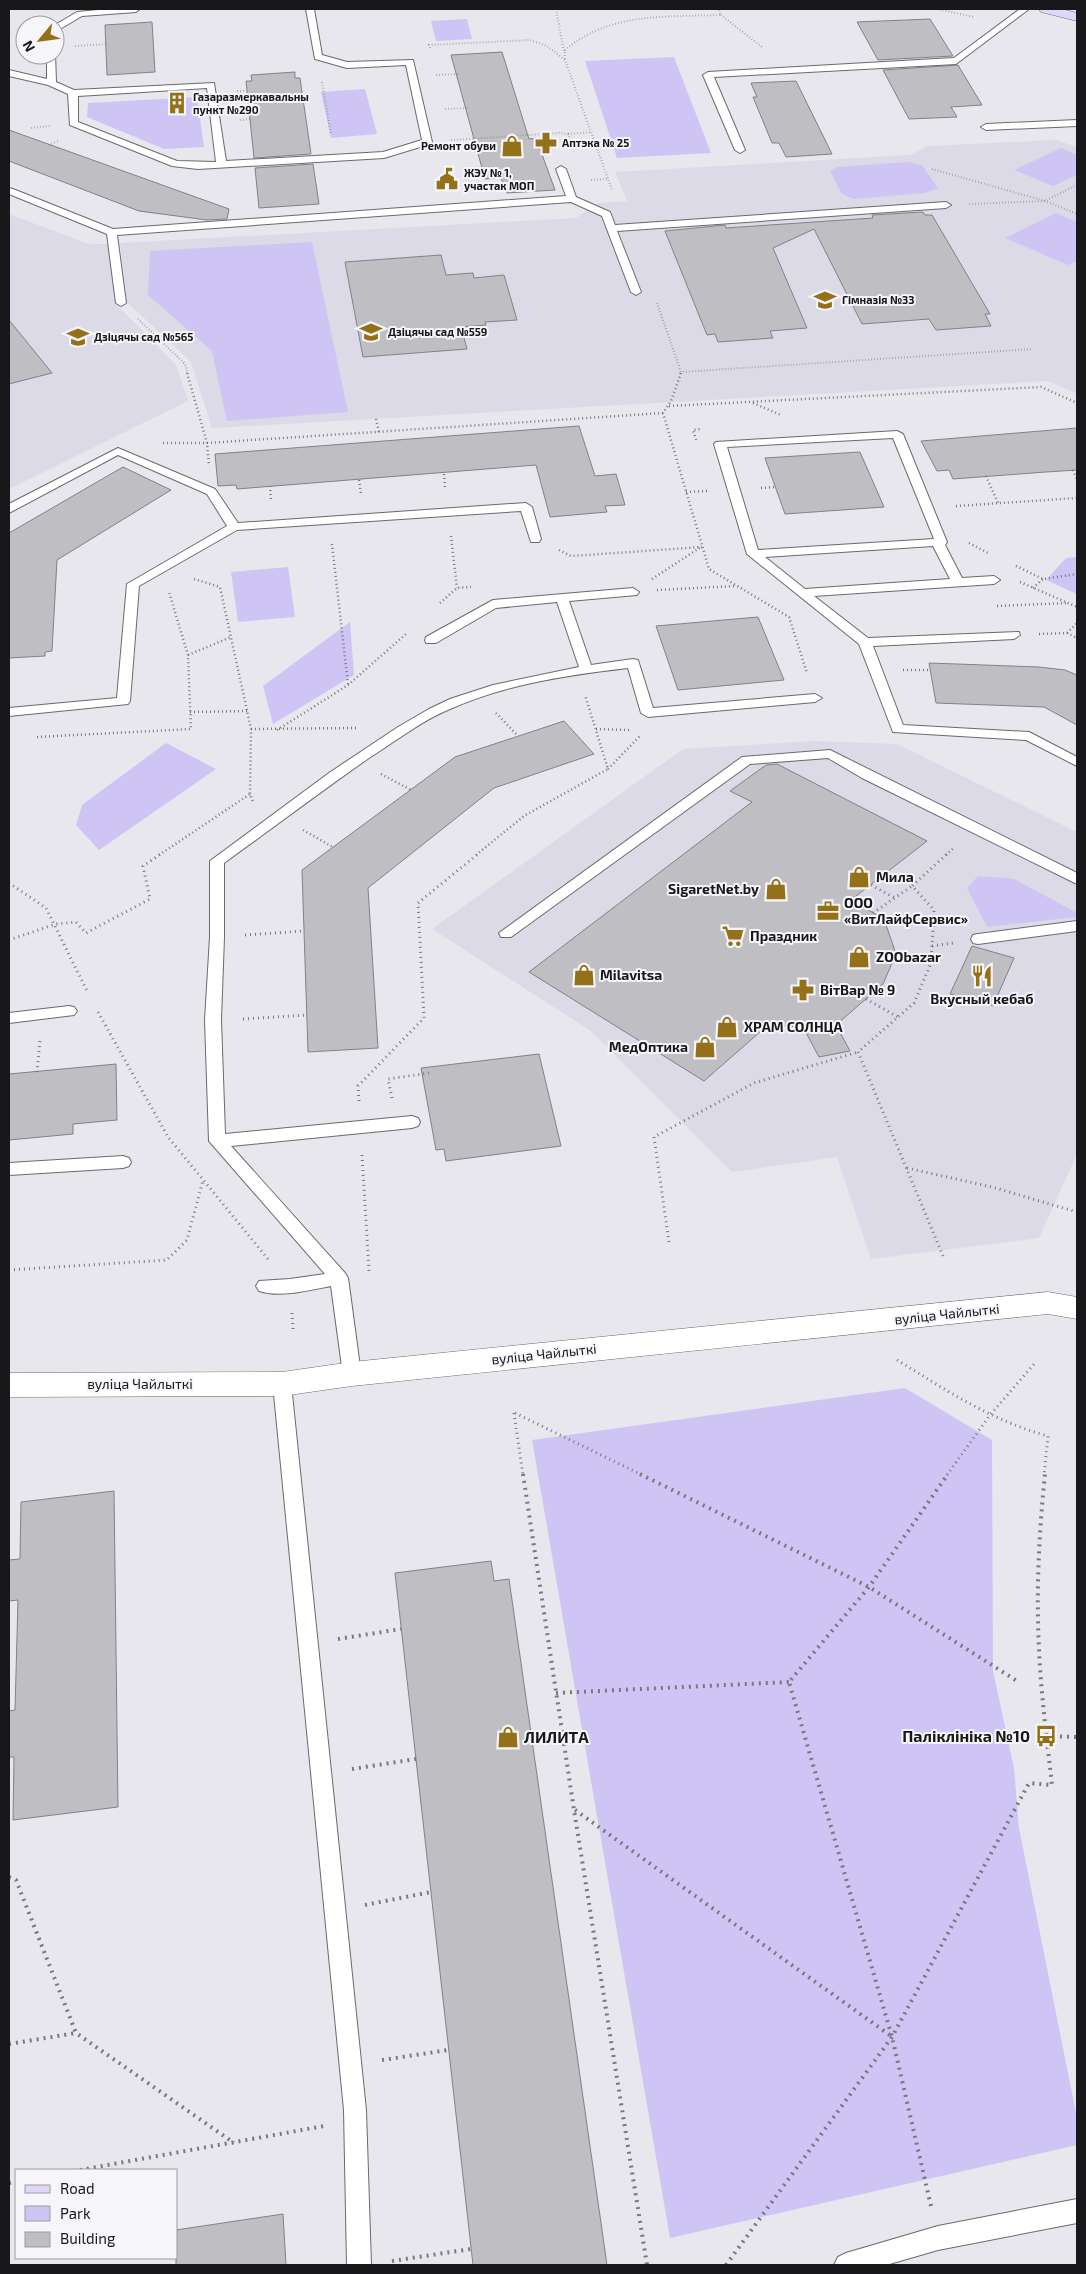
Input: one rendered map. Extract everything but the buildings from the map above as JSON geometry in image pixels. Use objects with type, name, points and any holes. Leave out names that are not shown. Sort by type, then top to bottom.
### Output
[{"type":"main road","points":[[1046,9],[1077,16]]},
{"type":"street","name":"вуліца Чайлыткі","points":[[9,1385],[282,1384],[352,1374],[1048,1303],[1077,1308]]},
{"type":"lane","points":[[65,23],[80,14],[136,9]]},
{"type":"lane","points":[[73,92],[73,123],[175,164],[198,166],[384,155],[427,142],[410,62],[347,65],[318,57],[310,9]]},
{"type":"lane","points":[[740,150],[708,75],[956,61],[1025,9]]},
{"type":"lane","points":[[51,83],[52,65]]},
{"type":"lane","points":[[9,74],[51,83],[73,92],[211,85],[221,164]]},
{"type":"lane","points":[[986,127],[1077,123]]},
{"type":"lane","points":[[561,169],[572,199]]},
{"type":"lane","points":[[9,191],[112,232],[572,199],[606,214],[636,292]]},
{"type":"lane","points":[[611,228],[946,205]]},
{"type":"lane","points":[[112,232],[121,303]]},
{"type":"lane","points":[[753,554],[941,542],[897,434],[720,444],[753,554],[865,642],[898,729],[1029,736],[1077,762]]},
{"type":"lane","points":[[9,508],[118,451],[211,492],[234,527]]},
{"type":"lane","points":[[9,712],[123,701],[133,584],[234,527],[526,507],[535,538]]},
{"type":"lane","points":[[937,542],[958,583]]},
{"type":"lane","points":[[802,593],[994,580]]},
{"type":"lane","points":[[431,640],[493,604],[633,592]]},
{"type":"lane","points":[[562,598],[581,669]]},
{"type":"lane","points":[[865,642],[1014,635]]},
{"type":"lane","points":[[352,1374],[339,1278],[217,1141],[213,1020],[217,937],[216,861],[408,727],[454,702],[479,694],[581,669],[633,663],[648,712],[815,698]]},
{"type":"lane","points":[[506,933],[747,760],[830,754],[866,775],[1077,879]]},
{"type":"lane","points":[[978,939],[1077,926]]},
{"type":"lane","points":[[9,1018],[69,1011]]},
{"type":"lane","points":[[217,1141],[405,1123]]},
{"type":"lane","points":[[9,1170],[123,1162]]},
{"type":"lane","points":[[265,1286],[290,1286],[339,1278]]},
{"type":"lane","points":[[282,1384],[355,2110],[358,2265]]},
{"type":"lane","points":[[846,2265],[938,2238],[1077,2211]]},
{"type":"path","points":[[556,9],[565,60],[626,227]]},
{"type":"path","points":[[565,60],[565,50],[572,43],[600,27],[619,21],[721,16],[718,9]]},
{"type":"path","points":[[429,45],[530,40],[547,46],[565,60]]},
{"type":"path","points":[[72,47],[106,44]]},
{"type":"path","points":[[318,57],[335,158]]},
{"type":"path","points":[[427,142],[559,132],[568,134],[592,132]]},
{"type":"path","points":[[541,134],[543,138]]},
{"type":"path","points":[[561,169],[580,168],[568,134]]},
{"type":"path","points":[[932,169],[1045,201],[1077,214]]},
{"type":"path","points":[[585,180],[608,179]]},
{"type":"path","points":[[946,205],[1045,201],[1077,185]]},
{"type":"path","points":[[656,300],[681,372],[1033,349]]},
{"type":"path","points":[[121,303],[185,364],[207,443],[211,492]]},
{"type":"path","points":[[668,406],[1040,387],[1077,403]]},
{"type":"path","points":[[207,443],[663,412]]},
{"type":"path","points":[[376,419],[379,432]]},
{"type":"path","points":[[698,447],[692,430],[702,429]]},
{"type":"path","points":[[1073,470],[1077,480]]},
{"type":"path","points":[[986,476],[998,503]]},
{"type":"path","points":[[686,492],[712,490]]},
{"type":"path","points":[[950,506],[1077,498]]},
{"type":"path","points":[[448,512],[457,588]]},
{"type":"path","points":[[329,521],[348,685]]},
{"type":"path","points":[[535,538],[571,556],[702,547],[633,592]]},
{"type":"path","points":[[1034,588],[1043,579]]},
{"type":"path","points":[[1017,581],[1077,606]]},
{"type":"path","points":[[633,592],[737,586]]},
{"type":"path","points":[[220,587],[252,729],[250,794],[262,829]]},
{"type":"path","points":[[1067,633],[1077,623]]},
{"type":"path","points":[[1014,635],[1067,633],[1077,638]]},
{"type":"path","points":[[188,655],[230,637]]},
{"type":"path","points":[[369,1274],[358,1086],[424,1018],[418,902],[524,816],[608,769],[595,729],[581,669]]},
{"type":"path","points":[[190,712],[248,711]]},
{"type":"path","points":[[252,729],[408,727]]},
{"type":"path","points":[[595,729],[635,731]]},
{"type":"path","points":[[9,940],[56,924],[76,922],[86,933],[150,899],[143,866],[250,794]]},
{"type":"path","points":[[873,913],[912,886],[975,829]]},
{"type":"path","points":[[9,883],[46,908],[56,924],[90,997]]},
{"type":"path","points":[[871,885],[895,898]]},
{"type":"path","points":[[669,1242],[654,1137],[754,1083],[858,1052],[914,1003],[931,963],[934,910],[912,886]]},
{"type":"path","points":[[217,937],[304,931]]},
{"type":"path","points":[[866,999],[898,1017]]},
{"type":"path","points":[[94,1005],[168,1137],[290,1286],[293,1330]]},
{"type":"path","points":[[37,1072],[43,1015]]},
{"type":"path","points":[[213,1020],[307,1015]]},
{"type":"path","points":[[858,1052],[943,1256]]},
{"type":"path","points":[[405,1123],[388,1079],[429,1072]]},
{"type":"path","points":[[906,1168],[992,1187],[1077,1212]]},
{"type":"path","points":[[9,1270],[167,1260],[187,1240],[203,1179]]},
{"type":"path","points":[[726,2265],[892,2037],[1029,1783],[1052,1785],[1046,1736],[1038,1629],[1039,1553],[1048,1436],[1027,1431],[990,1415],[897,1360]]},
{"type":"path","points":[[556,1694],[788,1682],[869,1587],[990,1415],[1035,1363]]},
{"type":"path","points":[[647,2265],[574,1810],[514,1413],[869,1587],[1017,1681]]},
{"type":"path","points":[[308,1643],[401,1629]]},
{"type":"path","points":[[788,1682],[892,2037],[938,2238]]},
{"type":"path","points":[[1046,1736],[1077,1737]]},
{"type":"path","points":[[322,1773],[416,1759]]},
{"type":"path","points":[[574,1810],[892,2037]]},
{"type":"path","points":[[9,1877],[16,1880],[76,2034],[234,2143]]},
{"type":"path","points":[[335,1910],[431,1892]]},
{"type":"path","points":[[9,2044],[76,2034]]},
{"type":"path","points":[[351,2065],[448,2050]]},
{"type":"path","points":[[86,2169],[354,2121]]},
{"type":"path","points":[[389,2261],[471,2249]]},
{"type":"shaded area","points":[[1056,140],[1077,147],[1077,394],[1048,381],[212,428],[191,362],[127,302],[120,243],[576,218],[598,203],[627,201],[615,172],[910,155],[928,146]]},
{"type":"shaded area","name":"Дзіцячы сад №565","points":[[9,214],[89,244],[108,244],[116,304],[176,365],[188,401],[9,489]]},
{"type":"shaded area","points":[[813,741],[897,744],[1077,832],[1077,1154],[1039,1238],[871,1259],[837,1157],[732,1172],[591,1031],[432,929],[683,749]]},
{"type":"green space","points":[[467,19],[472,39],[436,41],[431,21]]},
{"type":"green space","points":[[674,57],[711,153],[617,158],[585,61]]},
{"type":"green space","points":[[365,89],[377,134],[331,138],[321,92]]},
{"type":"green space","points":[[197,97],[204,147],[164,149],[87,117],[88,103]]},
{"type":"green space","points":[[1061,148],[1077,155],[1077,175],[1053,186],[1014,170]]},
{"type":"green space","points":[[907,162],[922,165],[938,188],[925,193],[853,199],[842,194],[830,171],[838,167]]},
{"type":"green space","points":[[1056,213],[1077,222],[1077,261],[1068,265],[1005,238]]},
{"type":"green space","points":[[312,242],[348,412],[227,421],[212,351],[148,295],[150,251]]},
{"type":"green space","points":[[1077,557],[1077,594],[1046,580],[1066,558]]},
{"type":"green space","points":[[288,567],[295,617],[238,622],[231,572]]},
{"type":"green space","points":[[350,622],[354,675],[273,724],[263,686]]},
{"type":"green space","points":[[166,743],[216,769],[99,850],[76,825],[82,805]]},
{"type":"green space","points":[[978,876],[1014,879],[1077,913],[1077,917],[987,927],[967,888]]},
{"type":"green space","points":[[905,1388],[992,1440],[993,1671],[1014,1768],[1019,1828],[1077,2118],[1077,2145],[670,2238],[532,1440]]},
{"type":"place","name":"Газаразмеркавальны пункт №290","points":[[177,103]]},
{"type":"place","name":"Аптэка № 25","points":[[546,143]]},
{"type":"place","name":"Ремонт обуви","points":[[512,146]]},
{"type":"place","name":"ЖЭУ № 1, участак МОП","points":[[447,179]]},
{"type":"place","name":"Гімназія №33","points":[[825,300]]},
{"type":"place","name":"Дзіцячы сад №559","points":[[371,332]]},
{"type":"place","name":"Дзіцячы сад №565","points":[[78,337]]},
{"type":"place","name":"Мила","points":[[859,877]]},
{"type":"place","name":"SigaretNet.by","points":[[776,889]]},
{"type":"place","name":"ООО «ВитЛайфСервис»","points":[[828,911]]},
{"type":"place","name":"Праздник","points":[[733,936]]},
{"type":"place","name":"ZOObazar","points":[[859,957]]},
{"type":"place","name":"Milavitsa","points":[[584,975]]},
{"type":"place","name":"Вкусный кебаб","points":[[982,976]]},
{"type":"place","name":"ВітВар № 9","points":[[803,990]]},
{"type":"place","name":"ХРАМ СОЛНЦА","points":[[727,1027]]},
{"type":"place","name":"МедОптика","points":[[705,1047]]},
{"type":"place","name":"Паліклініка №10","points":[[1046,1736]]},
{"type":"place","name":"ЛИЛИТА","points":[[508,1737]]}]
